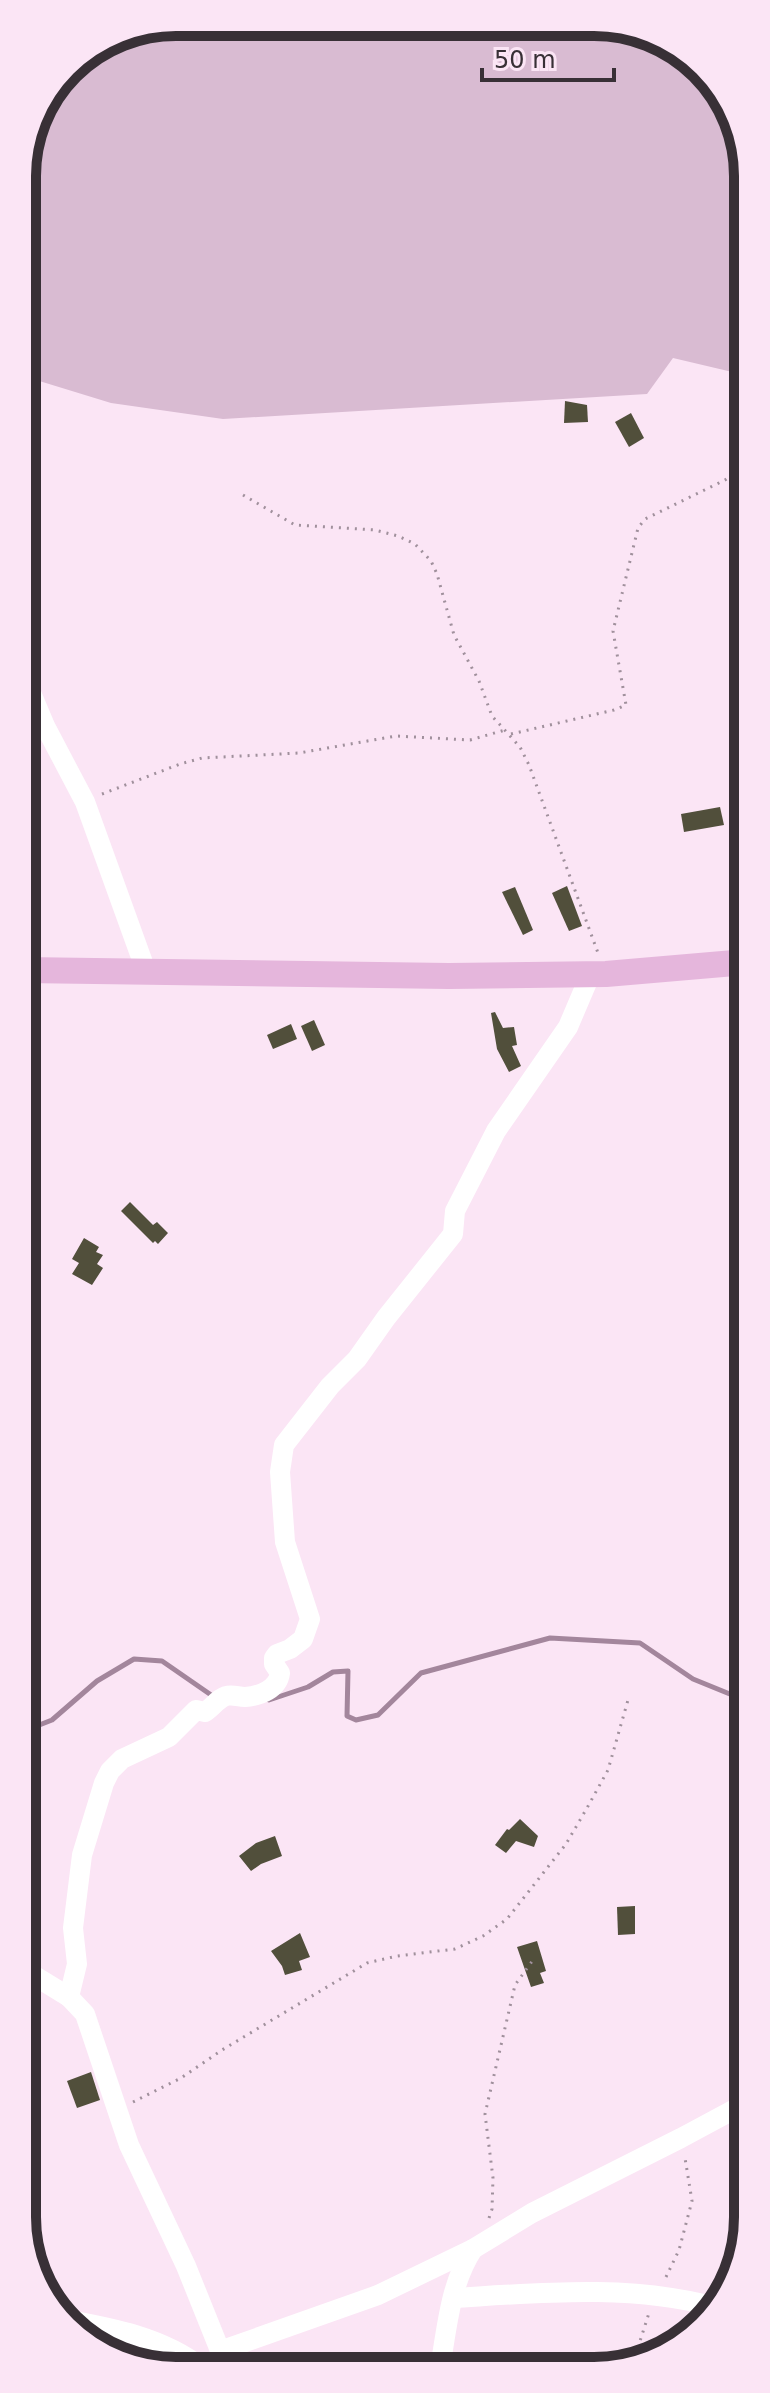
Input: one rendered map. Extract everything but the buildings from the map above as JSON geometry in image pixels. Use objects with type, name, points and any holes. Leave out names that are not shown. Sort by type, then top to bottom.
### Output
[{"type":"main road","points":[[36,970],[449,976],[598,973],[734,963]]},
{"type":"street","points":[[36,708],[85,802],[146,971]]},
{"type":"street","points":[[69,1997],[77,1964],[73,1928],[82,1855],[110,1771],[122,1759],[169,1737],[196,1710],[205,1712],[218,1700],[230,1695],[245,1697],[268,1691],[276,1685],[280,1673],[274,1658],[303,1639],[310,1619],[285,1542],[280,1472],[284,1445],[330,1386],[357,1359],[453,1234],[455,1211],[496,1131],[568,1027],[598,973]]},
{"type":"street","points":[[36,1977],[69,1997],[85,2014],[97,2043],[115,2109],[186,2266],[223,2357]]},
{"type":"street","points":[[231,2357],[378,2295],[473,2249],[532,2213],[734,2110]]},
{"type":"street","points":[[442,2357],[462,2265],[473,2249]]},
{"type":"street","points":[[453,2298],[539,2294],[655,2296],[702,2305]]},
{"type":"street","points":[[87,2324],[153,2339],[188,2357]]},
{"type":"path","points":[[510,734],[626,705],[613,631],[638,528],[645,519],[734,473]]},
{"type":"path","points":[[243,495],[295,525],[375,530],[398,536],[415,544],[431,561],[454,635],[479,681],[492,716],[520,747],[544,801],[598,973]]},
{"type":"path","points":[[85,802],[202,758],[299,753],[396,736],[470,740],[505,730]]},
{"type":"path","points":[[115,2109],[181,2078],[367,1963],[455,1949],[483,1936],[507,1919],[566,1844],[608,1770],[628,1700]]},
{"type":"path","points":[[489,2219],[493,2178],[485,2114],[515,1985],[533,1960]]},
{"type":"path","points":[[638,2349],[655,2296],[679,2250],[692,2201],[681,2138]]},
{"type":"shaded area","points":[[176,36],[594,36],[622,39],[656,50],[679,65],[705,91],[720,114],[731,148],[734,176],[734,372],[673,358],[647,394],[223,419],[111,403],[36,380],[36,166],[41,139],[60,98],[77,77],[98,60],[122,47],[148,39]]},
{"type":"waterway","points":[[269,1700],[308,1687],[333,1672],[348,1671],[347,1716],[356,1720],[378,1715],[421,1673],[550,1638],[640,1643],[693,1679],[734,1696]]},
{"type":"waterway","points":[[36,1726],[52,1720],[97,1681],[134,1659],[162,1661],[214,1697]]}]
